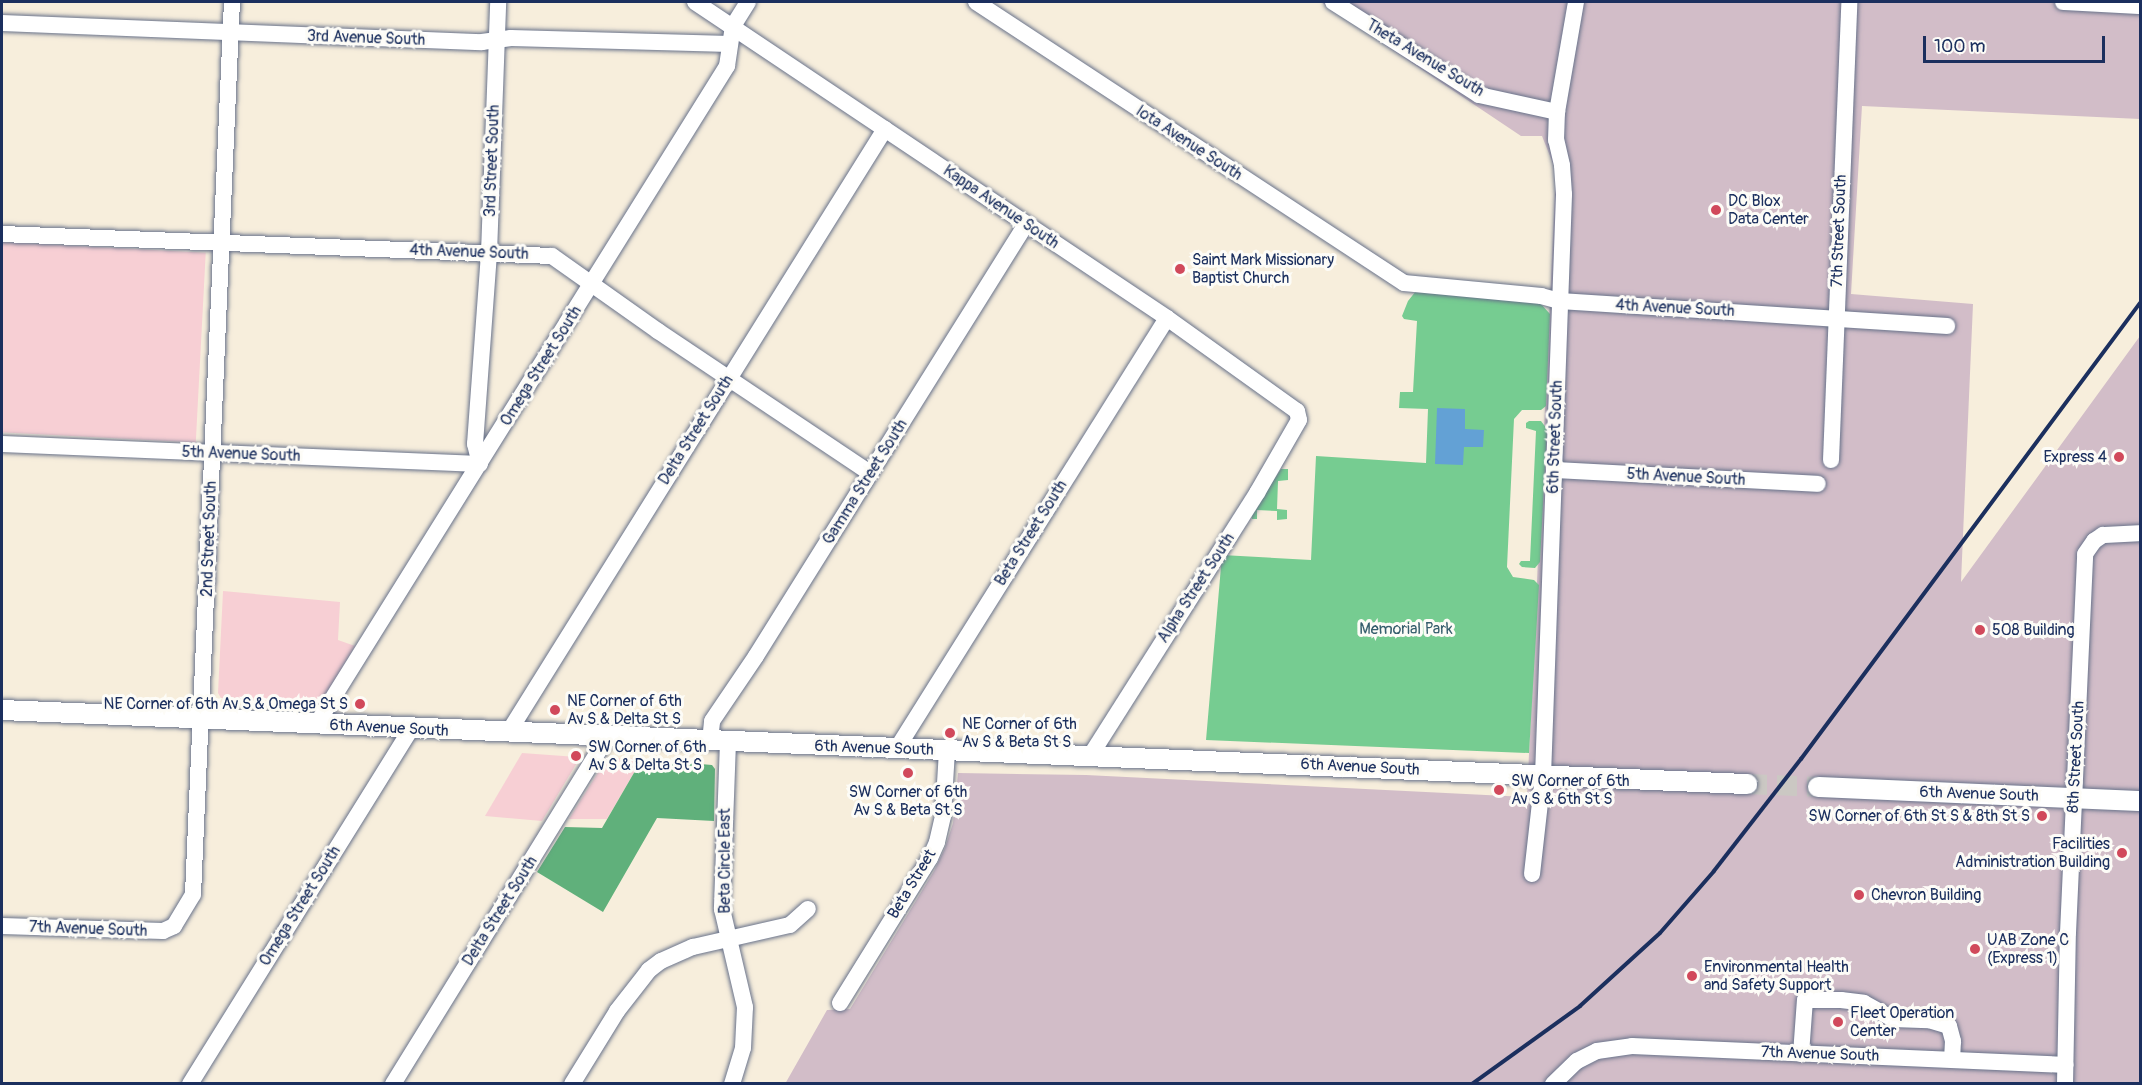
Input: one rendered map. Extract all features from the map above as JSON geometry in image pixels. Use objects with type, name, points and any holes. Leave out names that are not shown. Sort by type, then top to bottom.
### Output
[{"type":"main road","name":"6th Avenue South","points":[[2,710],[896,750],[1747,784]]},
{"type":"main road","name":"6th Avenue South","points":[[1818,787],[2140,801]]},
{"type":"street","name":"2nd Street South","points":[[174,927],[193,894],[194,885],[232,2]]},
{"type":"street","name":"3rd Street South","points":[[480,464],[475,444],[489,253],[498,2]]},
{"type":"street","name":"Kappa Avenue South","points":[[695,2],[1167,318],[1297,411],[1299,420]]},
{"type":"street","name":"Omega Street South","points":[[316,725],[727,66],[732,26],[748,2]]},
{"type":"street","name":"Iota Avenue South","points":[[976,2],[1404,283]]},
{"type":"street","name":"Theta Avenue South","points":[[1334,2],[1479,95],[1557,112]]},
{"type":"street","name":"6th Street South","points":[[1532,874],[1543,776],[1564,194],[1562,165],[1556,140],[1557,112],[1560,80],[1576,2]]},
{"type":"street","name":"7th Street South","points":[[1831,460],[1849,2]]},
{"type":"street","points":[[2063,2],[2140,6]]},
{"type":"street","name":"3rd Avenue South","points":[[2,22],[232,33],[730,44]]},
{"type":"street","name":"Delta Street South","points":[[508,733],[885,129]]},
{"type":"street","name":"Gamma Street South","points":[[719,741],[712,721],[1026,224]]},
{"type":"street","name":"4th Avenue South","points":[[2,234],[552,256],[728,379],[870,473]]},
{"type":"street","name":"4th Avenue South","points":[[1404,283],[1541,296],[1560,301],[1947,326]]},
{"type":"street","name":"Beta Street South","points":[[896,750],[1167,318]]},
{"type":"street","name":"Alpha Street South","points":[[1090,756],[1257,493],[1299,420]]},
{"type":"street","name":"5th Avenue South","points":[[2,444],[480,464]]},
{"type":"street","name":"5th Avenue South","points":[[1554,470],[1818,484]]},
{"type":"street","name":"8th Street South","points":[[2065,1083],[2085,554],[2094,541],[2111,533],[2140,533]]},
{"type":"street","name":"Omega Street South","points":[[190,1083],[411,729]]},
{"type":"street","name":"Delta Street South","points":[[393,1083],[607,737]]},
{"type":"street","name":"Beta Circle East","points":[[719,741],[722,891],[728,938],[745,1007],[743,1048],[732,1083]]},
{"type":"street","name":"Beta Street","points":[[840,1003],[930,858],[937,842],[943,816],[948,751]]},
{"type":"street","points":[[572,1083],[623,1002],[649,970],[677,953],[728,938],[790,925],[808,909]]},
{"type":"street","name":"7th Avenue South","points":[[2,926],[145,932],[163,931],[174,927]]},
{"type":"street","points":[[1801,1054],[1805,1000],[1841,1000],[1864,1003],[1893,1019],[1942,1023],[1952,1032],[1952,1059]]},
{"type":"street","name":"7th Avenue South","points":[[1553,1083],[1578,1061],[1597,1051],[1632,1046],[2066,1065]]},
{"type":"shaded area","points":[[1321,2],[2140,2],[2140,119],[1862,106],[1851,294],[1973,304],[1961,582],[2140,336],[2140,1083],[785,1084],[827,1010],[850,1009],[934,871],[953,823],[958,773],[1086,775],[1527,797],[1556,171],[1542,136],[1521,136]]},
{"type":"shaded area","points":[[2,242],[206,253],[196,442],[2,432]]},
{"type":"shaded area","points":[[223,591],[340,602],[338,640],[355,646],[321,703],[221,698],[218,693]]},
{"type":"shaded area","points":[[522,753],[577,757],[578,761],[542,821],[485,816]]},
{"type":"shaded area","points":[[607,758],[642,759],[607,819],[569,819]]},
{"type":"green space","name":"Memorial Park","points":[[1416,291],[1541,304],[1550,314],[1546,406],[1541,410],[1522,410],[1514,419],[1507,567],[1513,577],[1534,580],[1539,585],[1529,753],[1206,740],[1222,555],[1311,560],[1316,456],[1426,463],[1428,409],[1399,408],[1400,392],[1413,392],[1417,321],[1404,319],[1402,316],[1408,301]]},
{"type":"green space","points":[[1541,421],[1547,429],[1540,562],[1535,568],[1522,567],[1519,564],[1521,561],[1530,561],[1536,431],[1526,428],[1526,423]]},
{"type":"green space","points":[[1281,469],[1288,469],[1288,480],[1278,481],[1277,509],[1287,510],[1287,519],[1277,520],[1277,511],[1257,510],[1257,519],[1252,519],[1251,514]]},
{"type":"green space","points":[[642,759],[712,765],[715,769],[714,821],[657,818],[603,912],[537,872],[565,827],[602,828]]},
{"type":"water","points":[[1437,408],[1465,409],[1465,429],[1484,430],[1483,447],[1464,447],[1463,465],[1435,464]]},
{"type":"tunnel","points":[[1747,784],[1818,787]]},
{"type":"railway","points":[[1472,1084],[1580,1006],[1660,933],[1714,871],[1801,759],[2140,303]]},
{"type":"place","name":"DC Blox Data Center","points":[[1716,210]]},
{"type":"place","name":"Saint Mark Missionary Baptist Church","points":[[1180,269]]},
{"type":"place","name":"Express 4","points":[[2119,457]]},
{"type":"place","name":"508 Building","points":[[1980,630]]},
{"type":"place","name":"NE Corner of 6th Av S & Omega St S","points":[[360,704]]},
{"type":"place","name":"NE Corner of 6th Av S & Delta St S","points":[[555,710]]},
{"type":"place","name":"NE Corner of 6th Av S & Beta St S","points":[[950,733]]},
{"type":"place","name":"SW Corner of 6th Av S & Delta St S","points":[[576,756]]},
{"type":"place","name":"SW Corner of 6th Av S & Beta St S","points":[[908,773]]},
{"type":"place","name":"SW Corner of 6th Av S & 6th St S","points":[[1499,790]]},
{"type":"place","name":"SW Corner of 6th St S & 8th St S","points":[[2042,816]]},
{"type":"place","name":"Facilities Administration Building","points":[[2122,853]]},
{"type":"place","name":"Chevron Building","points":[[1859,895]]},
{"type":"place","name":"UAB Zone C (Express 1)","points":[[1975,949]]},
{"type":"place","name":"Environmental Health and Safety Support","points":[[1692,976]]},
{"type":"place","name":"Fleet Operation Center","points":[[1838,1022]]}]
